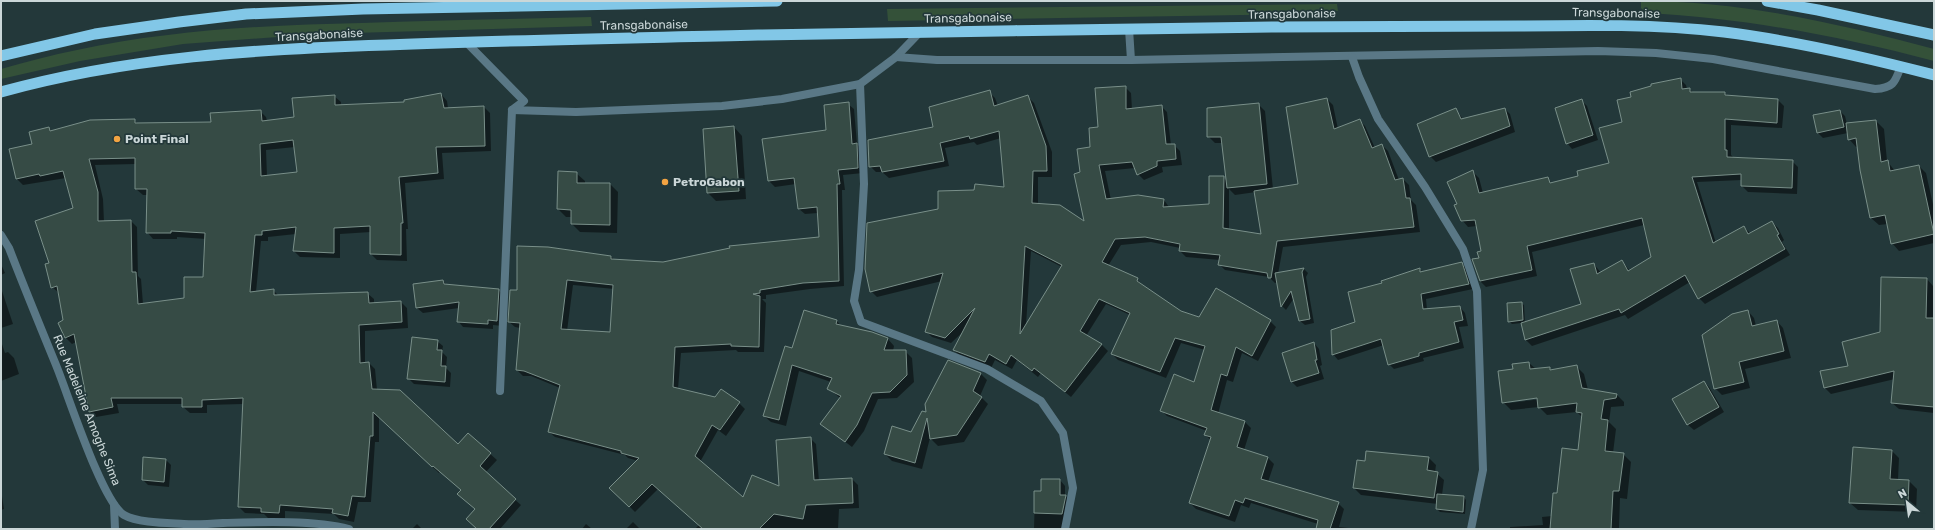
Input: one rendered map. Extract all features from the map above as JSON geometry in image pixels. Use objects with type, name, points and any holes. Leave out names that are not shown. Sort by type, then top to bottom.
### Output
[{"type":"highway","name":"Transgabonaise","points":[[1,56],[95,34],[246,14],[363,9],[777,1]]},
{"type":"highway","points":[[1767,1],[1825,11],[1934,35]]},
{"type":"highway","name":"Transgabonaise","points":[[1,92],[152,61],[214,54],[319,47],[921,31],[1129,29],[1590,25],[1662,27],[1724,32],[1824,48],[1934,75]]},
{"type":"highway","points":[[1,96],[12,89]]},
{"type":"street","points":[[1129,29],[1131,60]]},
{"type":"street","points":[[512,110],[576,112],[722,106],[782,99],[860,84],[896,57],[921,31]]},
{"type":"street","points":[[466,42],[524,101],[512,110]]},
{"type":"street","points":[[896,57],[937,60],[1131,60],[1352,57],[1521,52],[1656,53],[1713,59],[1875,89],[1885,88],[1895,83],[1901,66]]},
{"type":"street","points":[[1352,57],[1358,77],[1378,119],[1425,187],[1464,249],[1477,291],[1483,470],[1471,529]]},
{"type":"street","points":[[860,84],[864,184],[859,270],[854,301],[861,322],[987,369],[1041,401],[1063,433],[1073,488],[1065,529]]},
{"type":"street","points":[[500,391],[512,110]]},
{"type":"street","name":"Rue Madeleine Amoghe Sima","points":[[1,235],[9,248],[104,488],[114,505],[124,515],[138,520],[172,523],[301,524],[349,529]]},
{"type":"street","points":[[114,505],[115,529]]},
{"type":"green space","points":[[1641,2],[1717,5],[1827,23],[1934,49],[1934,61],[1827,36],[1755,24],[1683,15],[1646,13],[1641,8]]},
{"type":"green space","points":[[1337,4],[1338,11],[1307,14],[888,21],[887,9]]},
{"type":"green space","points":[[591,17],[592,26],[318,34],[183,44],[80,61],[1,79],[1,69],[39,59],[112,43],[183,33],[290,25]]},
{"type":"building","points":[[1681,78],[1682,89],[1690,88],[1690,92],[1725,92],[1725,95],[1778,99],[1777,123],[1725,119],[1725,150],[1727,150],[1727,157],[1793,160],[1792,188],[1741,186],[1741,174],[1692,177],[1713,243],[1744,226],[1748,234],[1772,221],[1779,234],[1777,235],[1785,249],[1698,299],[1685,275],[1621,313],[1619,309],[1525,340],[1521,323],[1581,304],[1570,269],[1594,263],[1597,274],[1622,260],[1628,271],[1651,257],[1642,218],[1527,246],[1532,270],[1480,281],[1472,259],[1479,258],[1477,252],[1481,251],[1475,220],[1461,221],[1454,205],[1457,204],[1447,182],[1473,170],[1479,193],[1548,177],[1550,183],[1578,176],[1577,171],[1609,163],[1599,128],[1622,122],[1617,100],[1631,97],[1630,92],[1651,86],[1651,84]]},
{"type":"building","points":[[1126,86],[1126,109],[1162,105],[1166,144],[1175,144],[1176,159],[1157,161],[1157,166],[1137,175],[1132,162],[1099,165],[1106,199],[1138,195],[1164,199],[1163,207],[1209,204],[1209,176],[1224,176],[1223,228],[1261,234],[1254,191],[1298,184],[1286,107],[1327,98],[1334,129],[1360,119],[1372,148],[1382,144],[1395,180],[1403,178],[1406,198],[1410,198],[1414,227],[1277,241],[1271,278],[1268,278],[1267,273],[1218,265],[1220,255],[1179,251],[1180,244],[1145,237],[1115,239],[1102,262],[1138,278],[1137,281],[1181,311],[1199,317],[1216,288],[1271,320],[1252,356],[1236,347],[1227,376],[1221,374],[1211,410],[1245,421],[1237,447],[1268,457],[1261,479],[1339,502],[1330,529],[1316,529],[1318,520],[1245,498],[1243,503],[1235,500],[1229,516],[1189,503],[1211,437],[1204,435],[1207,428],[1160,411],[1174,374],[1194,382],[1205,346],[1175,338],[1160,372],[1111,354],[1130,313],[1099,299],[1080,331],[1102,344],[1065,392],[1034,368],[1032,371],[1011,355],[1006,364],[989,354],[985,362],[953,350],[975,308],[945,338],[925,332],[943,273],[870,292],[865,269],[867,223],[938,209],[938,191],[974,190],[975,184],[1004,187],[999,131],[970,139],[969,136],[940,143],[944,161],[882,172],[880,166],[869,167],[868,140],[933,127],[929,107],[990,90],[994,106],[1028,95],[1046,146],[1047,171],[1033,171],[1032,203],[1060,205],[1084,221],[1074,174],[1080,172],[1077,149],[1090,147],[1089,128],[1098,127],[1095,88]],"holes":[[[1025,246],[1062,265],[1020,334]]]},
{"type":"building","points":[[441,93],[444,108],[484,106],[485,146],[436,147],[438,173],[399,177],[403,223],[401,223],[401,255],[370,254],[370,226],[334,228],[334,253],[293,251],[296,227],[262,231],[262,235],[255,235],[250,292],[274,289],[274,295],[368,292],[369,303],[401,301],[402,322],[359,325],[360,363],[369,362],[372,389],[400,390],[458,444],[468,433],[491,453],[480,466],[516,499],[489,529],[477,529],[466,519],[475,509],[457,494],[461,490],[433,466],[432,467],[373,412],[373,436],[370,436],[365,497],[352,496],[348,516],[332,513],[333,509],[280,505],[279,513],[261,512],[261,508],[238,507],[243,398],[202,400],[202,407],[182,407],[182,398],[111,398],[113,407],[89,412],[74,334],[65,338],[58,323],[63,320],[57,286],[51,288],[45,264],[49,263],[35,221],[73,208],[63,171],[16,179],[9,149],[32,144],[29,132],[49,127],[50,131],[90,120],[135,119],[135,123],[211,122],[210,113],[261,110],[262,121],[294,117],[292,98],[335,95],[335,105],[404,102],[404,100]],"holes":[[[293,140],[297,172],[261,176],[260,144]],[[135,158],[135,189],[147,189],[146,233],[171,233],[171,231],[205,233],[203,277],[184,277],[184,298],[138,304],[136,272],[132,272],[131,220],[98,221],[98,192],[89,159]]]},
{"type":"building","points":[[1582,99],[1593,135],[1566,144],[1555,108]]},
{"type":"building","points":[[849,102],[852,144],[857,143],[858,168],[838,170],[840,184],[837,184],[839,281],[803,283],[760,290],[760,293],[753,294],[760,296],[759,347],[731,346],[731,344],[675,347],[673,387],[715,397],[721,389],[740,402],[720,430],[712,425],[695,456],[743,497],[752,475],[779,486],[776,440],[811,437],[814,480],[852,478],[853,503],[806,505],[803,519],[774,514],[759,529],[703,529],[652,484],[629,507],[609,488],[639,458],[621,453],[621,451],[548,432],[560,385],[524,371],[516,370],[520,323],[508,322],[510,290],[517,290],[517,246],[548,247],[611,256],[611,259],[663,262],[730,248],[729,246],[819,237],[817,207],[798,209],[794,178],[768,181],[762,139],[826,130],[824,105]],"holes":[[[567,280],[613,285],[610,332],[561,329]]]},
{"type":"building","points":[[1259,103],[1267,184],[1227,188],[1221,137],[1207,137],[1207,108]]},
{"type":"building","points":[[1456,108],[1461,119],[1505,108],[1510,126],[1429,157],[1417,124]]},
{"type":"building","points":[[1840,110],[1844,127],[1817,133],[1813,115]]},
{"type":"building","points":[[1876,120],[1881,162],[1888,160],[1890,171],[1919,165],[1934,234],[1891,244],[1885,215],[1870,218],[1860,170],[1856,138],[1848,140],[1846,123]]},
{"type":"building","points":[[734,126],[739,191],[707,193],[703,129]]},
{"type":"building","points":[[558,171],[577,172],[577,183],[610,183],[610,225],[571,224],[571,210],[557,209]]},
{"type":"building","points":[[1462,262],[1469,284],[1421,294],[1423,309],[1460,306],[1463,320],[1454,322],[1459,342],[1419,353],[1419,356],[1388,365],[1381,339],[1332,355],[1331,330],[1355,322],[1348,292],[1382,283],[1381,281],[1420,268],[1420,272]]},
{"type":"building","points":[[1304,268],[1302,272],[1310,319],[1299,321],[1291,291],[1281,307],[1275,273]]},
{"type":"building","points":[[1881,277],[1927,278],[1926,318],[1934,318],[1934,407],[1891,403],[1894,371],[1824,388],[1820,371],[1848,366],[1842,342],[1880,332]]},
{"type":"building","points":[[443,280],[444,284],[499,289],[497,321],[488,320],[488,324],[457,322],[459,302],[416,308],[413,284]]},
{"type":"building","points":[[1522,302],[1523,320],[1508,322],[1507,303]]},
{"type":"building","points":[[804,310],[837,320],[836,324],[872,332],[888,338],[884,350],[906,350],[907,375],[890,392],[872,393],[857,425],[845,442],[820,424],[841,396],[827,389],[832,378],[792,365],[779,420],[763,416],[785,346],[792,348]]},
{"type":"building","points":[[1748,310],[1752,326],[1777,320],[1784,351],[1739,362],[1744,382],[1714,389],[1702,335],[1732,314]]},
{"type":"building","points":[[412,337],[438,340],[437,350],[442,350],[441,366],[446,366],[445,382],[407,379]]},
{"type":"building","points":[[1314,342],[1317,360],[1315,360],[1319,373],[1291,382],[1282,353]]},
{"type":"building","points":[[948,360],[981,373],[973,391],[982,397],[957,435],[930,439],[927,418],[915,463],[884,454],[892,426],[911,432],[922,411],[926,412],[925,404]]},
{"type":"building","points":[[1529,362],[1530,369],[1550,367],[1550,370],[1577,365],[1582,388],[1617,394],[1616,398],[1604,400],[1601,419],[1608,420],[1605,451],[1624,453],[1619,491],[1613,491],[1611,529],[1550,529],[1553,493],[1557,493],[1562,448],[1578,450],[1582,413],[1576,412],[1577,403],[1538,408],[1537,398],[1502,403],[1498,371],[1513,369],[1512,364]]},
{"type":"building","points":[[1704,381],[1719,407],[1687,425],[1672,399]]},
{"type":"building","points":[[1853,447],[1892,450],[1890,479],[1909,480],[1908,505],[1849,503]]},
{"type":"building","points":[[1366,451],[1429,457],[1427,470],[1438,472],[1434,498],[1353,488],[1357,460],[1365,461]]},
{"type":"building","points":[[143,457],[166,459],[164,482],[142,480]]},
{"type":"building","points":[[1041,479],[1060,479],[1060,495],[1066,495],[1062,514],[1034,513],[1034,491],[1041,491]]},
{"type":"building","points":[[1437,494],[1464,496],[1463,512],[1436,509]]},
{"type":"place","name":"Point Final","points":[[117,139]]},
{"type":"place","name":"PetroGabon","points":[[665,182]]}]
